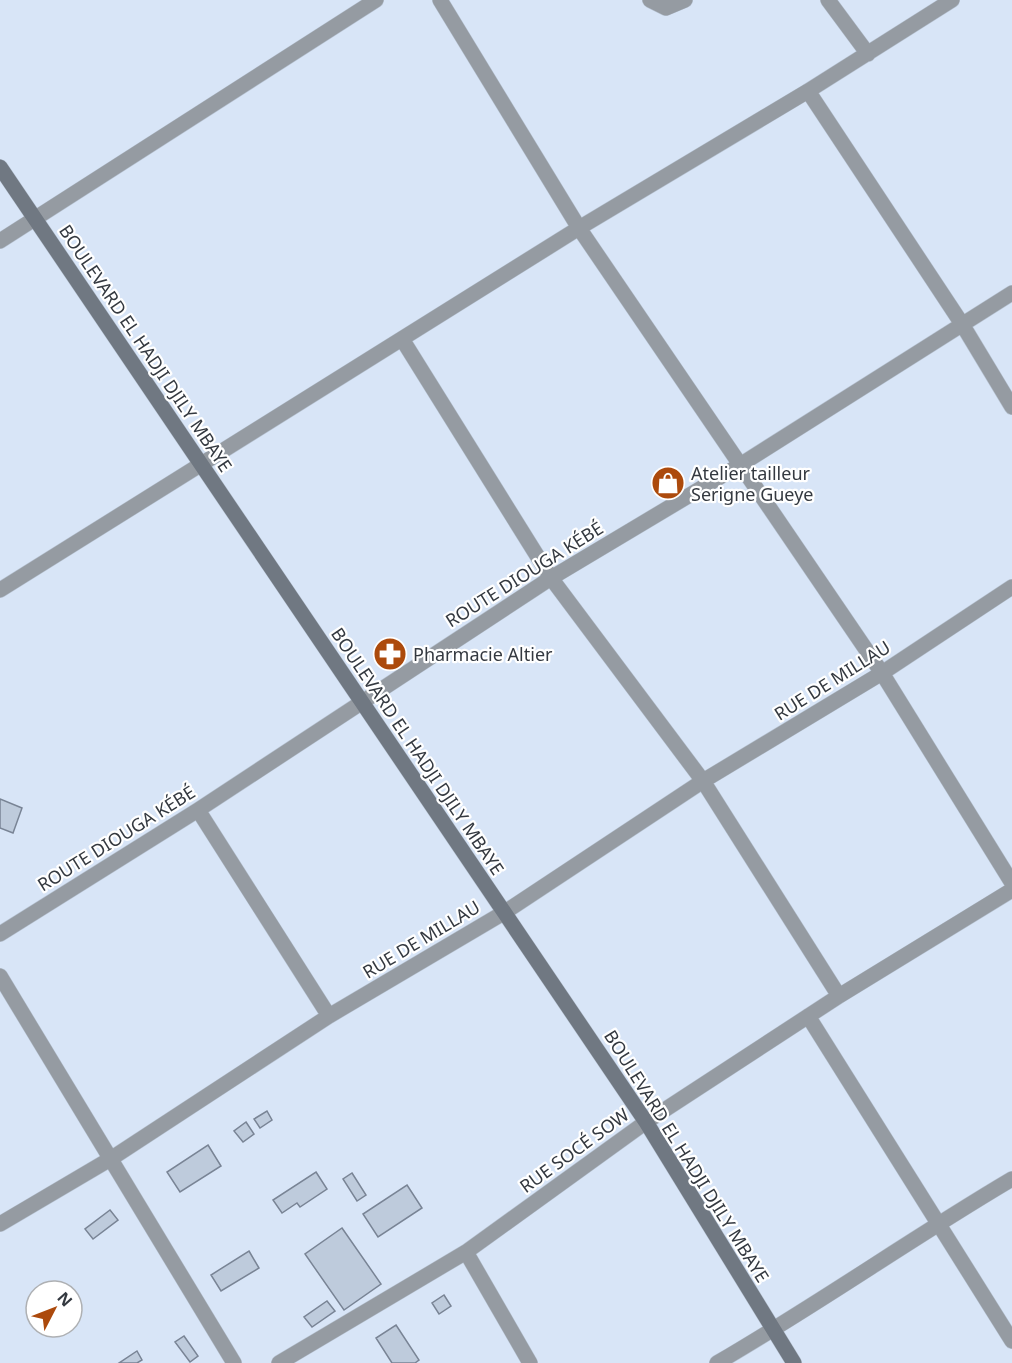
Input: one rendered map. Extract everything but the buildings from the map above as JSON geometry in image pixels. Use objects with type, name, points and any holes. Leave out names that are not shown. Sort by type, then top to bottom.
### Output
[{"type":"main road","name":"BOULEVARD EL HADJI DJILY MBAYE","points":[[0,167],[646,1122],[794,1363]]},
{"type":"street","points":[[0,241],[376,0]]},
{"type":"street","points":[[440,0],[579,228],[882,673],[1012,883]]},
{"type":"street","points":[[651,0],[666,8],[686,0]]},
{"type":"street","points":[[828,0],[868,54]]},
{"type":"street","points":[[0,590],[579,228],[808,91],[952,0]]},
{"type":"street","points":[[808,91],[963,324],[1012,407]]},
{"type":"street","name":"ROUTE DIOUGA KÉBÉ","points":[[0,934],[198,810],[551,578],[740,465],[1012,293]]},
{"type":"street","points":[[402,339],[551,578],[703,781],[839,996]]},
{"type":"street","name":"RUE DE MILLAU","points":[[0,1224],[112,1158],[329,1016],[505,912],[703,781],[882,673],[1012,587]]},
{"type":"street","points":[[198,810],[329,1016]]},
{"type":"street","name":"RUE SOCÉ SOW","points":[[279,1363],[466,1252],[646,1122],[839,996],[1012,890]]},
{"type":"street","points":[[0,976],[234,1363]]},
{"type":"street","points":[[808,1016],[1012,1341]]},
{"type":"street","points":[[717,1363],[774,1330],[938,1222],[1012,1179]]},
{"type":"street","points":[[466,1252],[530,1363]]},
{"type":"place","name":"Atelier tailleur Serigne Gueye","points":[[668,483]]},
{"type":"place","name":"Pharmacie Altier","points":[[390,654]]}]
